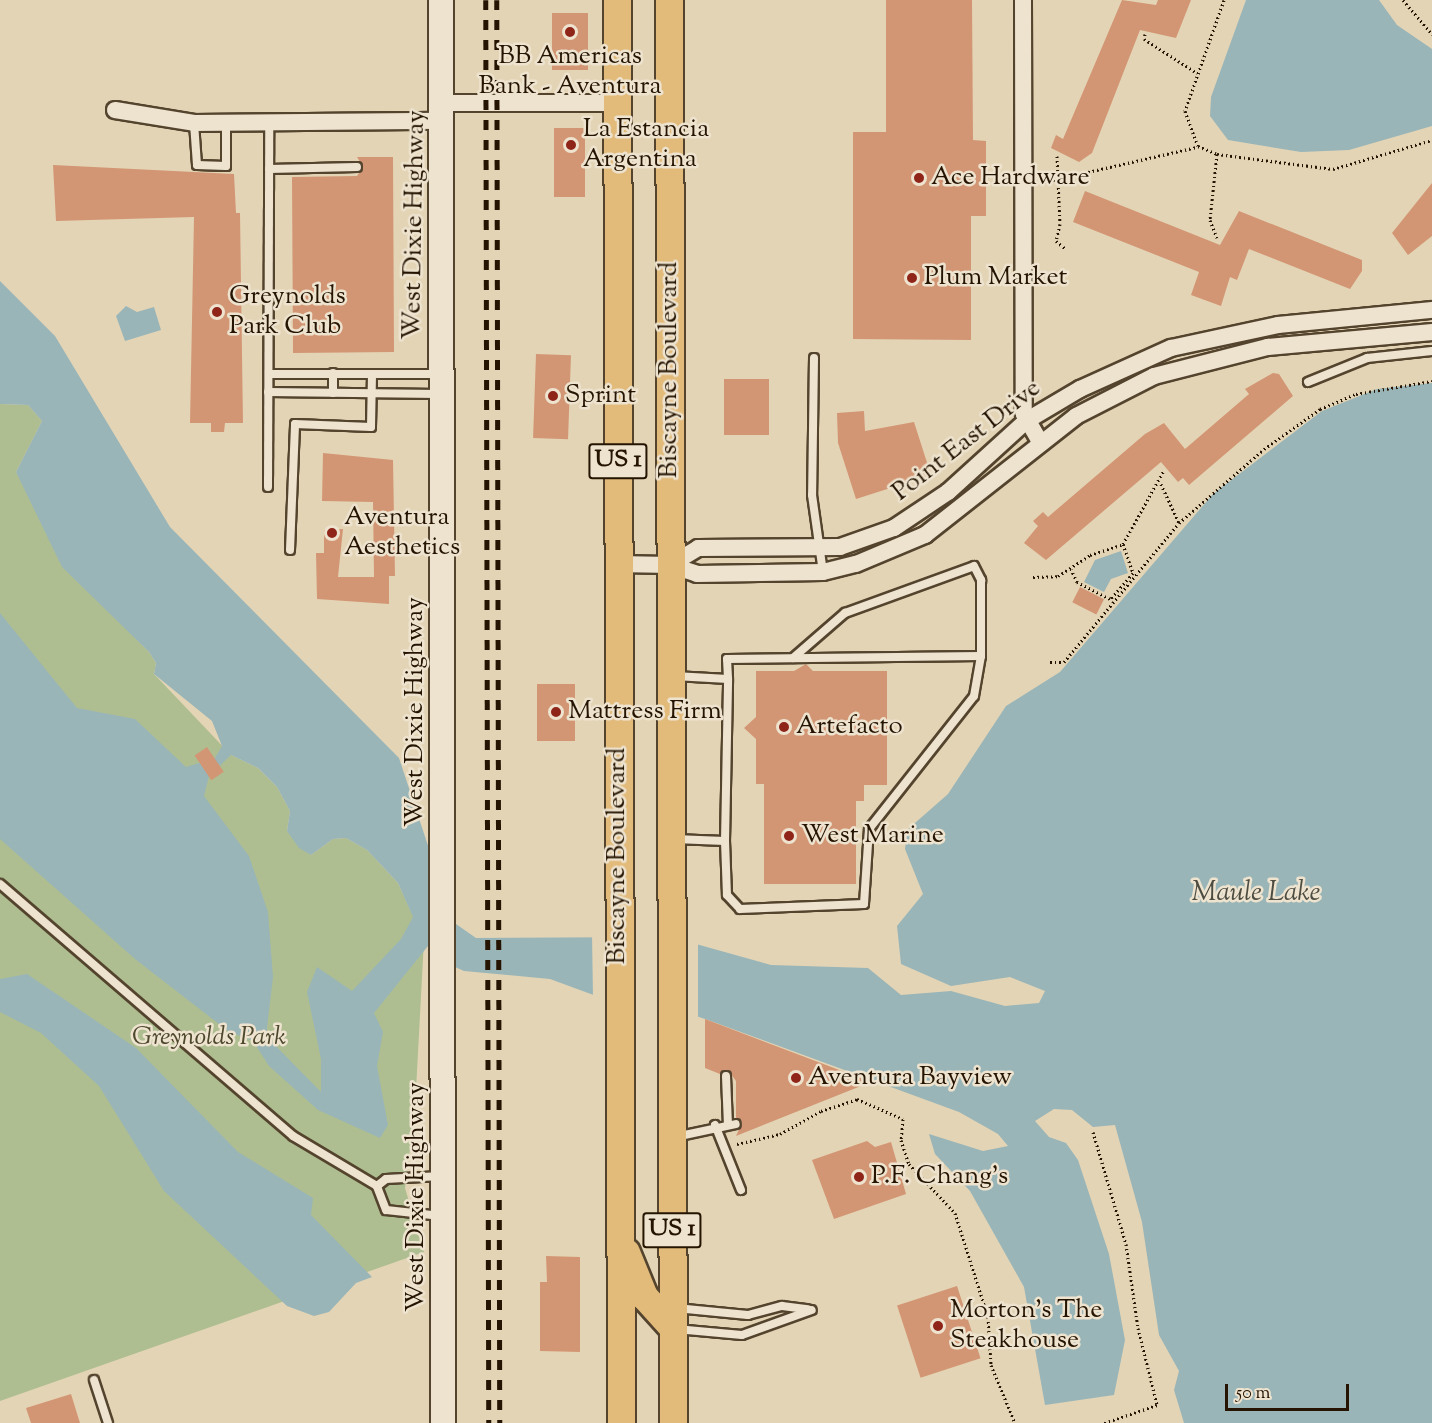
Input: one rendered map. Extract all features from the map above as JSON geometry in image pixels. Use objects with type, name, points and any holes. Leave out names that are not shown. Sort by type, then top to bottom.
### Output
[{"type":"main road","name":"Biscayne Boulevard","points":[[617,0],[618,1037],[621,1423]]},
{"type":"main road","name":"Biscayne Boulevard","points":[[669,0],[673,1423]]},
{"type":"main road","points":[[620,1233],[644,1296],[673,1318]]},
{"type":"street","name":"West Dixie Highway","points":[[441,0],[445,112],[442,384],[446,856],[443,1423]]},
{"type":"street","points":[[1023,0],[1026,421],[1041,442]]},
{"type":"street","points":[[115,110],[194,123],[226,123],[617,103]]},
{"type":"street","name":"Point East Drive","points":[[670,565],[698,548],[821,548],[859,541],[923,511],[1026,421],[1146,358],[1223,335],[1321,321],[1432,310]]},
{"type":"street","name":"Point East Drive","points":[[618,564],[670,565],[697,574],[823,572],[892,553],[925,535],[1041,442],[1103,400],[1155,376],[1226,355],[1323,342],[1432,332]]},
{"type":"lane","points":[[268,487],[269,121]]},
{"type":"lane","points":[[194,123],[197,165],[226,166],[226,123]]},
{"type":"lane","points":[[269,169],[357,167]]},
{"type":"lane","points":[[1321,321],[1323,342]]},
{"type":"lane","points":[[1308,382],[1367,358],[1432,351]]},
{"type":"lane","points":[[814,358],[812,495],[823,572]]},
{"type":"lane","points":[[1146,358],[1155,376]]},
{"type":"lane","points":[[333,373],[333,393]]},
{"type":"lane","points":[[268,374],[372,374],[442,384]]},
{"type":"lane","points":[[290,550],[295,424],[371,427],[372,374]]},
{"type":"lane","points":[[268,392],[372,394],[442,384]]},
{"type":"lane","points":[[793,658],[846,613],[974,566],[981,580],[981,656],[974,696],[869,829],[864,904],[740,909],[727,895],[725,841],[727,659],[981,656]]},
{"type":"lane","points":[[671,676],[728,679]]},
{"type":"lane","points":[[671,839],[725,841]]},
{"type":"lane","points":[[0,884],[293,1136],[377,1186],[386,1210],[445,1216]]},
{"type":"lane","points":[[672,1138],[715,1125],[732,1124],[726,1076]]},
{"type":"lane","points":[[715,1125],[741,1190]]},
{"type":"lane","points":[[377,1186],[386,1179],[444,1176]]},
{"type":"lane","points":[[782,1306],[812,1310],[742,1335],[673,1318],[748,1316],[782,1306]]},
{"type":"lane","points":[[94,1380],[108,1423]]},
{"type":"path","points":[[1197,147],[1184,117],[1197,73],[1224,0]]},
{"type":"path","points":[[1403,0],[1432,34]]},
{"type":"path","points":[[1145,34],[1144,39],[1197,73]]},
{"type":"path","points":[[1024,188],[1197,147],[1217,154],[1333,169],[1432,140]]},
{"type":"path","points":[[1217,154],[1210,220],[1218,238]]},
{"type":"path","points":[[1057,156],[1056,241],[1066,249]]},
{"type":"path","points":[[1050,662],[1064,662],[1179,523],[1264,449],[1320,409],[1375,387],[1432,381]]},
{"type":"path","points":[[1033,577],[1058,576],[1090,555],[1123,544],[1160,482],[1164,470]]},
{"type":"path","points":[[1160,482],[1179,523]]},
{"type":"path","points":[[1071,569],[1077,582],[1110,599],[1132,573],[1123,544]]},
{"type":"path","points":[[737,1144],[780,1134],[821,1111],[857,1099],[903,1119],[901,1140],[909,1164],[955,1213],[988,1317],[991,1365],[1015,1423]]},
{"type":"path","points":[[1092,1132],[1122,1226],[1138,1328],[1157,1405],[1104,1423]]},
{"type":"green space","name":"Greynolds Park","points":[[0,404],[28,405],[42,421],[16,472],[84,586],[149,652],[156,663],[154,674],[231,755],[258,768],[277,787],[290,811],[287,831],[311,855],[333,839],[346,838],[367,850],[398,883],[424,940],[415,1109],[405,1188],[424,1252],[0,1401]]},
{"type":"water","points":[[1246,0],[1379,0],[1397,25],[1432,49],[1432,126],[1349,150],[1301,152],[1228,140],[1210,116],[1211,97]]},
{"type":"water","name":"Maule Lake","points":[[0,281],[55,336],[170,527],[399,758],[456,924],[476,938],[671,937],[771,965],[868,968],[901,995],[951,991],[1005,1006],[1039,1003],[1045,991],[1010,977],[951,986],[901,964],[897,926],[923,894],[905,849],[907,830],[948,794],[1006,706],[1060,672],[1213,494],[1322,411],[1377,389],[1432,383],[1432,1423],[1184,1423],[1174,1390],[1179,1371],[1159,1335],[1142,1222],[1115,1125],[1093,1127],[1072,1110],[1054,1109],[1035,1121],[1049,1137],[1066,1143],[1078,1160],[1109,1254],[1125,1340],[1114,1395],[1045,1405],[1024,1287],[970,1191],[935,1154],[929,1134],[983,1151],[1008,1146],[998,1134],[959,1112],[672,1008],[618,1004],[550,979],[464,971],[446,963],[428,946],[374,1013],[383,1032],[377,1066],[388,1125],[380,1138],[318,1110],[269,1066],[253,1041],[228,1031],[135,959],[0,839],[0,613],[77,708],[135,719],[186,767],[215,758],[222,746],[212,721],[154,674],[156,663],[149,652],[62,567],[16,472],[42,421],[28,405],[0,404]],"holes":[[[231,755],[258,768],[277,787],[290,811],[287,831],[299,848],[311,855],[333,839],[346,838],[367,850],[398,883],[413,917],[401,939],[352,991],[317,967],[307,992],[321,1059],[321,1092],[266,1036],[273,977],[268,912],[249,856],[204,796],[209,776]]]},
{"type":"water","points":[[126,306],[137,312],[154,307],[161,330],[125,341],[116,316]]},
{"type":"water","points":[[1121,551],[1128,573],[1111,579],[1104,592],[1084,582],[1095,560]]},
{"type":"water","points":[[27,974],[136,1048],[238,1152],[313,1198],[311,1215],[372,1277],[356,1283],[329,1312],[314,1316],[287,1306],[164,1191],[99,1086],[41,1033],[0,1012],[0,979]]},
{"type":"pier","points":[[592,934],[671,934],[698,942],[698,1019],[593,998]]},
{"type":"building","points":[[886,0],[972,0],[973,140],[986,141],[986,216],[971,216],[971,340],[853,339],[853,132],[886,132]]},
{"type":"building","points":[[1122,0],[1156,5],[1158,0],[1191,0],[1176,38],[1140,30],[1092,153],[1079,162],[1051,148],[1056,135],[1063,139]]},
{"type":"building","name":"BB Americas Bank - Aventura","points":[[552,13],[588,13],[588,70],[552,70]]},
{"type":"building","points":[[554,128],[585,128],[585,197],[554,197]]},
{"type":"building","points":[[357,157],[393,157],[394,352],[293,353],[292,177],[357,176],[363,167]]},
{"type":"building","name":"Greynolds Park Club","points":[[53,165],[234,174],[236,213],[240,213],[243,423],[225,423],[224,432],[211,432],[211,423],[190,423],[194,217],[56,221]]},
{"type":"building","points":[[1432,183],[1432,236],[1408,255],[1392,233]]},
{"type":"building","points":[[1085,191],[1220,245],[1239,211],[1362,260],[1362,271],[1350,289],[1249,249],[1237,280],[1230,277],[1221,306],[1191,295],[1199,272],[1073,222]]},
{"type":"building","name":"Sprint","points":[[536,354],[571,355],[568,439],[533,438]]},
{"type":"building","points":[[1273,373],[1279,374],[1293,396],[1189,485],[1183,478],[1178,482],[1161,462],[1046,560],[1024,543],[1038,526],[1033,521],[1043,512],[1048,517],[1145,434],[1164,423],[1185,449],[1249,394],[1245,389]]},
{"type":"building","points":[[724,379],[769,379],[769,435],[724,435]]},
{"type":"building","points":[[864,411],[865,431],[914,422],[931,475],[856,499],[838,443],[837,413]]},
{"type":"building","points":[[323,453],[393,460],[395,576],[389,576],[389,604],[317,599],[316,553],[324,553],[324,530],[343,529],[338,577],[374,577],[373,502],[322,501]]},
{"type":"building","points":[[1080,587],[1104,599],[1096,614],[1072,602]]},
{"type":"building","points":[[806,664],[813,671],[887,671],[887,785],[864,785],[864,801],[856,801],[856,884],[764,884],[764,784],[756,784],[756,739],[744,728],[756,717],[756,671],[794,671]]},
{"type":"building","name":"Mattress Firm","points":[[537,684],[575,684],[575,741],[537,741]]},
{"type":"building","points":[[207,747],[224,772],[211,780],[195,755]]},
{"type":"building","name":"Aventura Bayview","points":[[705,1019],[871,1082],[736,1136],[742,1123],[736,1118],[736,1081],[728,1070],[720,1074],[705,1068]]},
{"type":"building","name":"P.F. Chang's","points":[[867,1141],[875,1147],[891,1142],[906,1194],[834,1219],[812,1160]]},
{"type":"building","points":[[546,1256],[580,1257],[580,1352],[540,1351],[540,1282],[547,1282]]},
{"type":"building","name":"Morton's The Steakhouse","points":[[957,1286],[980,1358],[921,1378],[897,1305]]},
{"type":"building","points":[[71,1394],[80,1423],[31,1423],[26,1408]]},
{"type":"railway","points":[[486,0],[489,1423]]},
{"type":"railway","points":[[497,0],[500,1423]]},
{"type":"place","name":"BB Americas Bank - Aventura","points":[[570,32]]},
{"type":"place","name":"La Estancia Argentina","points":[[571,145]]},
{"type":"place","name":"Ace Hardware","points":[[919,178]]},
{"type":"place","name":"Plum Market","points":[[912,278]]},
{"type":"place","name":"Greynolds Park Club","points":[[217,312]]},
{"type":"place","name":"Sprint","points":[[553,396]]},
{"type":"place","name":"Aventura Aesthetics","points":[[332,533]]},
{"type":"place","name":"Mattress Firm","points":[[556,712]]},
{"type":"place","name":"Artefacto","points":[[784,727]]},
{"type":"place","name":"West Marine","points":[[789,836]]},
{"type":"place","name":"Aventura Bayview","points":[[796,1078]]},
{"type":"place","name":"P.F. Chang's","points":[[859,1177]]},
{"type":"place","name":"Morton's The Steakhouse","points":[[938,1326]]}]
